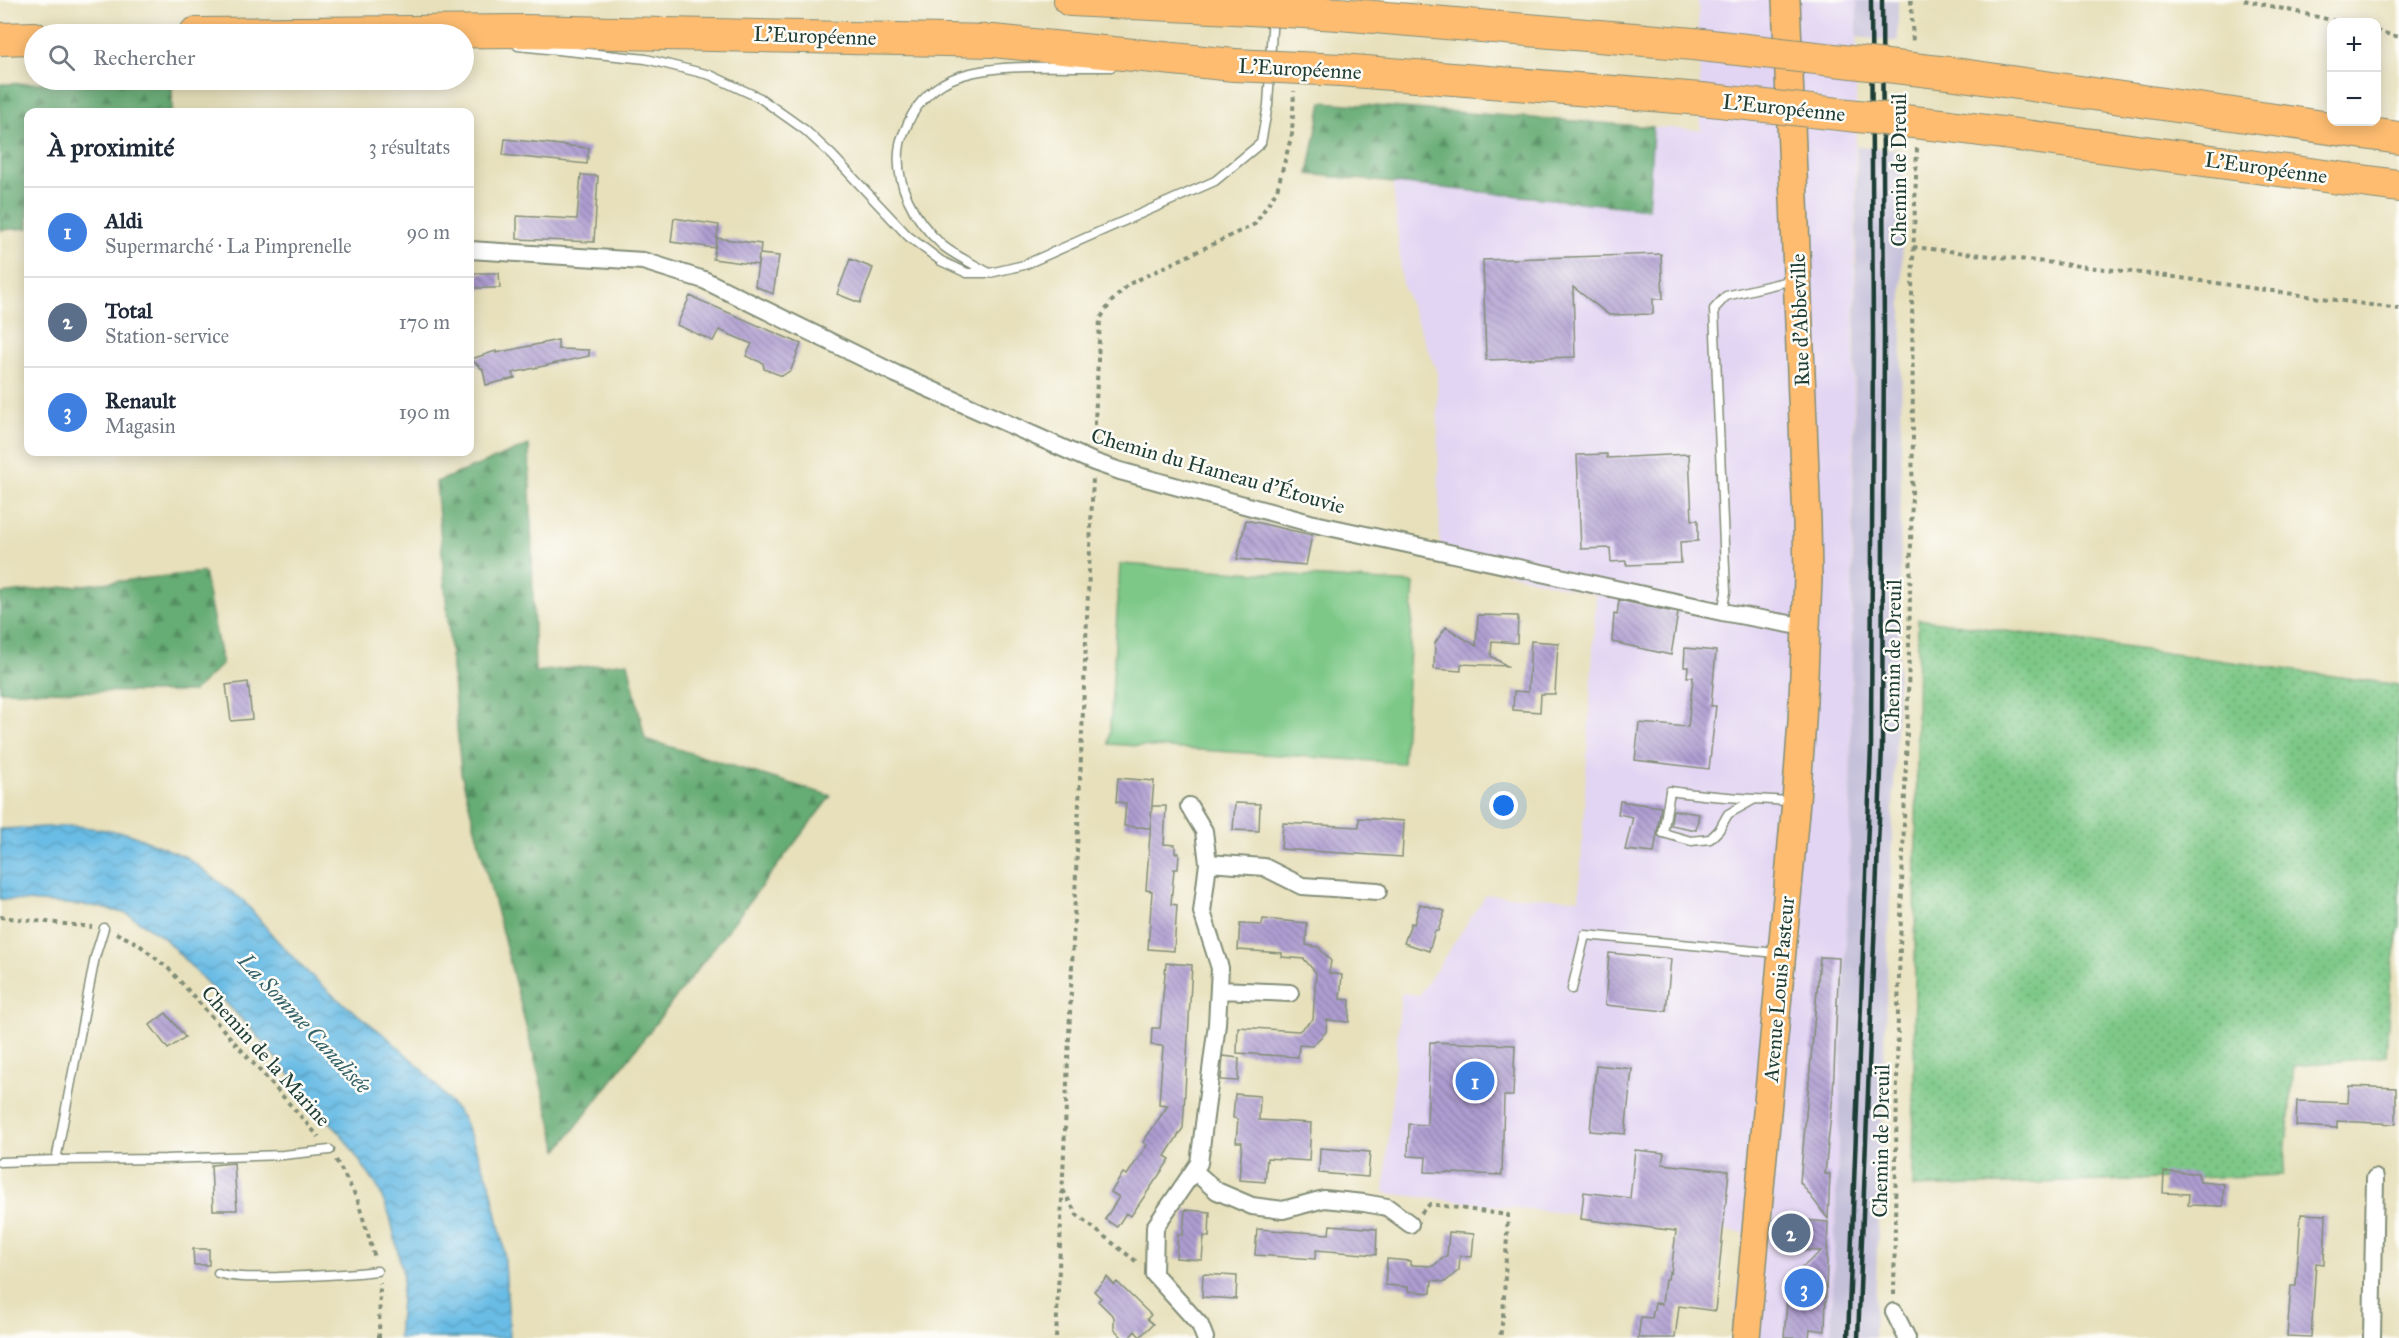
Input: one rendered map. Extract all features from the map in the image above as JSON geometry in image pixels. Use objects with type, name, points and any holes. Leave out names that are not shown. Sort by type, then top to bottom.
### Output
[{"type":"highway","points":[[1070,0],[1339,14],[1693,44],[1948,73],[2399,138]]},
{"type":"highway","name":"L'Européenne","points":[[474,33],[707,34],[993,41],[1234,66],[1341,70],[1701,99],[1950,126],[2399,186]]},
{"type":"highway","points":[[0,39],[24,38]]},
{"type":"main road","name":"Rue d'Abbeville","points":[[1786,0],[1807,522],[1805,633]]},
{"type":"main road","name":"Avenue Louis Pasteur","points":[[1746,1338],[1796,801],[1805,633]]},
{"type":"street","name":"Chemin du Hameau d'Étouvie","points":[[474,250],[643,261],[704,280],[896,374],[1094,462],[1120,471],[1310,523],[1722,612],[1805,633]]},
{"type":"street","points":[[1189,806],[1204,831],[1208,863],[1202,912],[1220,968],[1220,990],[1199,1163],[1155,1227],[1154,1274],[1200,1325],[1205,1338]]},
{"type":"street","points":[[1208,863],[1264,867],[1302,886],[1378,891]]},
{"type":"street","points":[[1220,990],[1290,993]]},
{"type":"street","points":[[1194,1171],[1217,1191],[1252,1206],[1283,1210],[1324,1199],[1364,1203],[1387,1207],[1410,1224]]},
{"type":"street","points":[[2372,1338],[2375,1178]]},
{"type":"street","points":[[1894,1312],[1908,1338]]},
{"type":"lane","points":[[1178,0],[1233,8]]},
{"type":"lane","points":[[509,45],[646,59],[710,75],[760,98],[805,130],[847,170],[908,236],[933,255],[967,273],[990,273],[1024,265],[1215,181],[1261,143],[1268,105],[1274,0]]},
{"type":"lane","points":[[1152,67],[1234,66]]},
{"type":"lane","points":[[990,273],[943,246],[918,218],[905,195],[900,169],[900,143],[910,117],[930,92],[955,77],[986,69],[1118,67]]},
{"type":"lane","points":[[1722,612],[1726,592],[1714,309],[1726,296],[1799,279]]},
{"type":"lane","points":[[1755,799],[1728,814],[1719,830],[1710,839],[1690,841],[1663,833],[1670,791],[1706,796],[1796,801]]},
{"type":"lane","points":[[56,1160],[93,968],[104,928]]},
{"type":"lane","points":[[1572,989],[1585,935],[1782,954]]},
{"type":"lane","points":[[0,1162],[283,1155],[330,1150]]},
{"type":"lane","points":[[218,1273],[231,1277],[260,1277],[377,1271]]},
{"type":"path","points":[[1911,0],[1913,50]]},
{"type":"path","points":[[2244,0],[2327,19]]},
{"type":"path","points":[[2381,32],[2399,37]]},
{"type":"path","points":[[1056,1338],[1100,319],[1111,302],[1129,284],[1255,224],[1277,190],[1292,134],[1294,89]]},
{"type":"path","name":"Chemin de Dreuil","points":[[1894,1312],[1898,1021],[1912,451],[1913,247],[1917,142]]},
{"type":"path","points":[[1913,247],[2167,276],[2399,309]]},
{"type":"path","name":"Chemin de la Marine","points":[[0,917],[104,928],[137,943],[170,970],[330,1150],[357,1198],[372,1245],[380,1288],[379,1338]]},
{"type":"path","points":[[1062,1189],[1077,1215],[1154,1274]]},
{"type":"path","points":[[1410,1224],[1430,1204],[1508,1215],[1500,1338]]},
{"type":"shaded area","points":[[1698,0],[1857,0],[1850,838],[1831,1338],[1733,1338],[1744,1233],[1384,1193],[1401,993],[1419,995],[1486,895],[1579,899],[1596,595],[1440,556],[1437,372],[1402,283],[1393,183],[1648,209],[1653,127],[1701,130]]},
{"type":"shaded area","points":[[1857,0],[1898,0],[1898,42],[1857,37]]},
{"type":"shaded area","points":[[1857,146],[1903,151],[1900,619],[1874,1338],[1831,1338],[1850,838]]},
{"type":"green space","points":[[24,83],[24,90],[172,90],[172,108],[24,108],[24,228],[0,230],[0,84]]},
{"type":"green space","points":[[1322,102],[1653,127],[1648,209],[1308,174]]},
{"type":"green space","points":[[529,445],[535,672],[628,662],[645,739],[831,796],[558,1150],[461,773],[436,482]]},
{"type":"green space","points":[[1120,564],[1414,583],[1403,763],[1109,744]]},
{"type":"green space","points":[[204,572],[222,664],[193,692],[0,691],[0,594]]},
{"type":"green space","points":[[1918,619],[2399,685],[2399,927],[2391,972],[2386,1056],[2294,1066],[2283,1175],[1913,1187]]},
{"type":"water","name":"La Somme Canalisée","points":[[76,826],[127,833],[186,857],[244,901],[304,969],[335,997],[387,1037],[423,1070],[463,1118],[490,1183],[504,1249],[510,1338],[398,1338],[403,1274],[390,1216],[377,1186],[343,1137],[252,1030],[163,937],[128,914],[93,906],[0,899],[0,829]]},
{"type":"building","points":[[505,139],[589,148],[587,164],[503,155]]},
{"type":"building","points":[[581,175],[598,176],[594,242],[517,239],[517,216],[577,219]]},
{"type":"building","points":[[674,218],[719,225],[715,248],[671,242]]},
{"type":"building","points":[[717,238],[761,244],[760,254],[779,256],[773,294],[755,286],[758,265],[713,259]]},
{"type":"building","points":[[1661,254],[1663,299],[1653,299],[1653,314],[1609,315],[1573,287],[1575,357],[1486,360],[1483,260]]},
{"type":"building","points":[[850,259],[873,268],[860,303],[837,294]]},
{"type":"building","points":[[474,273],[499,273],[500,288],[474,288]]},
{"type":"building","points":[[690,296],[801,344],[791,370],[782,376],[764,369],[763,363],[746,356],[752,344],[719,330],[713,341],[677,325]]},
{"type":"building","points":[[558,340],[558,349],[589,350],[589,356],[512,373],[515,378],[486,385],[483,370],[474,362],[474,358],[496,351],[496,353]]},
{"type":"building","points":[[1607,454],[1607,458],[1689,454],[1692,520],[1698,520],[1698,541],[1680,542],[1681,563],[1626,565],[1626,561],[1611,562],[1610,548],[1581,549],[1577,455]]},
{"type":"building","points":[[1246,520],[1312,535],[1306,565],[1237,559]]},
{"type":"building","points":[[1619,600],[1678,613],[1671,655],[1612,642],[1614,614],[1617,615]]},
{"type":"building","points":[[1478,615],[1518,616],[1517,643],[1492,641],[1491,656],[1507,666],[1461,664],[1461,671],[1434,669],[1435,643],[1446,627],[1476,646]]},
{"type":"building","points":[[1531,641],[1558,643],[1555,694],[1541,694],[1540,712],[1513,710],[1514,691],[1528,692]]},
{"type":"building","points":[[1685,648],[1716,651],[1711,706],[1716,706],[1709,769],[1635,760],[1639,723],[1688,727],[1693,677],[1687,677],[1688,667],[1684,667]]},
{"type":"building","points":[[248,682],[252,719],[231,721],[226,685]]},
{"type":"building","points":[[1118,778],[1154,781],[1150,828],[1124,826],[1126,803],[1116,802]]},
{"type":"building","points":[[1620,801],[1661,807],[1654,853],[1625,850],[1633,817],[1618,814]]},
{"type":"building","points":[[1235,803],[1260,804],[1259,831],[1233,830]]},
{"type":"building","points":[[1152,806],[1166,806],[1164,844],[1175,845],[1175,853],[1179,853],[1178,869],[1174,869],[1171,904],[1177,905],[1174,951],[1148,949],[1152,891],[1146,890]]},
{"type":"building","points":[[1673,810],[1699,814],[1696,830],[1671,825]]},
{"type":"building","points":[[1359,818],[1404,821],[1402,857],[1281,849],[1283,823],[1359,827]]},
{"type":"building","points":[[1420,904],[1445,911],[1438,931],[1435,931],[1429,951],[1404,943],[1411,923],[1414,924]]},
{"type":"building","points":[[1263,919],[1307,923],[1306,945],[1318,947],[1331,961],[1329,973],[1342,975],[1340,999],[1350,1000],[1349,1022],[1327,1020],[1326,1032],[1312,1046],[1299,1045],[1298,1057],[1237,1053],[1238,1027],[1299,1031],[1313,1019],[1316,973],[1304,959],[1282,957],[1282,953],[1238,950],[1240,924],[1262,925]]},
{"type":"building","points":[[1609,953],[1671,959],[1666,1011],[1605,1005]]},
{"type":"building","points":[[1820,957],[1839,958],[1833,1094],[1825,1174],[1830,1174],[1828,1219],[1800,1182]]},
{"type":"building","points":[[1166,963],[1192,965],[1183,1128],[1165,1156],[1170,1159],[1131,1216],[1126,1213],[1117,1227],[1105,1219],[1119,1197],[1111,1192],[1123,1173],[1127,1175],[1147,1145],[1143,1142],[1168,1105],[1159,1104],[1163,1046],[1151,1045],[1152,1028],[1160,1028]]},
{"type":"building","points":[[166,1013],[185,1037],[168,1049],[150,1025]]},
{"type":"building","points":[[1430,1042],[1515,1045],[1513,1096],[1504,1096],[1502,1175],[1425,1172],[1426,1157],[1408,1156],[1409,1124],[1427,1125]]},
{"type":"building","points":[[1223,1056],[1239,1058],[1238,1081],[1221,1080]]},
{"type":"building","points":[[1596,1065],[1632,1069],[1625,1134],[1590,1131]]},
{"type":"building","points":[[2349,1086],[2396,1088],[2396,1124],[2337,1121],[2337,1128],[2296,1126],[2297,1101],[2348,1103]]},
{"type":"building","points":[[1235,1094],[1260,1096],[1259,1120],[1311,1123],[1309,1161],[1267,1158],[1265,1182],[1239,1180],[1242,1142],[1236,1142],[1238,1119],[1233,1118]]},
{"type":"building","points":[[1320,1148],[1370,1152],[1368,1177],[1319,1173]]},
{"type":"building","points":[[1635,1150],[1664,1153],[1662,1164],[1729,1171],[1715,1311],[1679,1306],[1675,1338],[1638,1338],[1641,1317],[1652,1318],[1655,1303],[1662,1304],[1665,1279],[1668,1279],[1669,1272],[1671,1273],[1676,1231],[1581,1219],[1584,1192],[1630,1198]]},
{"type":"building","points":[[234,1163],[237,1210],[213,1210],[211,1165]]},
{"type":"building","points":[[2164,1172],[2198,1173],[2200,1182],[2224,1184],[2223,1206],[2188,1205],[2189,1194],[2163,1193]]},
{"type":"building","points":[[1185,1210],[1210,1212],[1209,1237],[1204,1236],[1202,1260],[1176,1258],[1178,1234],[1183,1235]]},
{"type":"building","points":[[2301,1214],[2326,1215],[2324,1264],[2316,1263],[2311,1337],[2287,1336],[2291,1286],[2296,1286]]},
{"type":"building","points":[[1801,1220],[1828,1222],[1825,1331],[1810,1329],[1809,1338],[1784,1338],[1789,1279],[1821,1251],[1798,1250]]},
{"type":"building","points":[[1330,1225],[1377,1229],[1376,1255],[1316,1250],[1315,1259],[1255,1255],[1257,1229],[1329,1234]]},
{"type":"building","points":[[1449,1232],[1474,1234],[1472,1257],[1460,1256],[1459,1270],[1445,1282],[1432,1280],[1431,1293],[1408,1291],[1408,1287],[1385,1285],[1387,1259],[1410,1261],[1410,1265],[1433,1266],[1447,1255]]},
{"type":"building","points":[[193,1249],[209,1249],[209,1265],[194,1265]]},
{"type":"building","points":[[1203,1274],[1237,1276],[1236,1299],[1202,1297]]},
{"type":"building","points":[[1107,1277],[1114,1285],[1117,1282],[1151,1315],[1147,1319],[1153,1324],[1140,1337],[1135,1331],[1129,1338],[1123,1338],[1114,1329],[1114,1317],[1098,1301],[1101,1298],[1094,1291]]},
{"type":"railway","points":[[1848,1338],[1871,746],[1873,334],[1871,0]]},
{"type":"railway","points":[[1858,1338],[1882,746],[1884,334],[1882,0]]},
{"type":"place","name":"Aldi","points":[[1475,1081]]},
{"type":"place","name":"Total","points":[[1791,1233]]},
{"type":"place","name":"Renault","points":[[1804,1288]]}]
